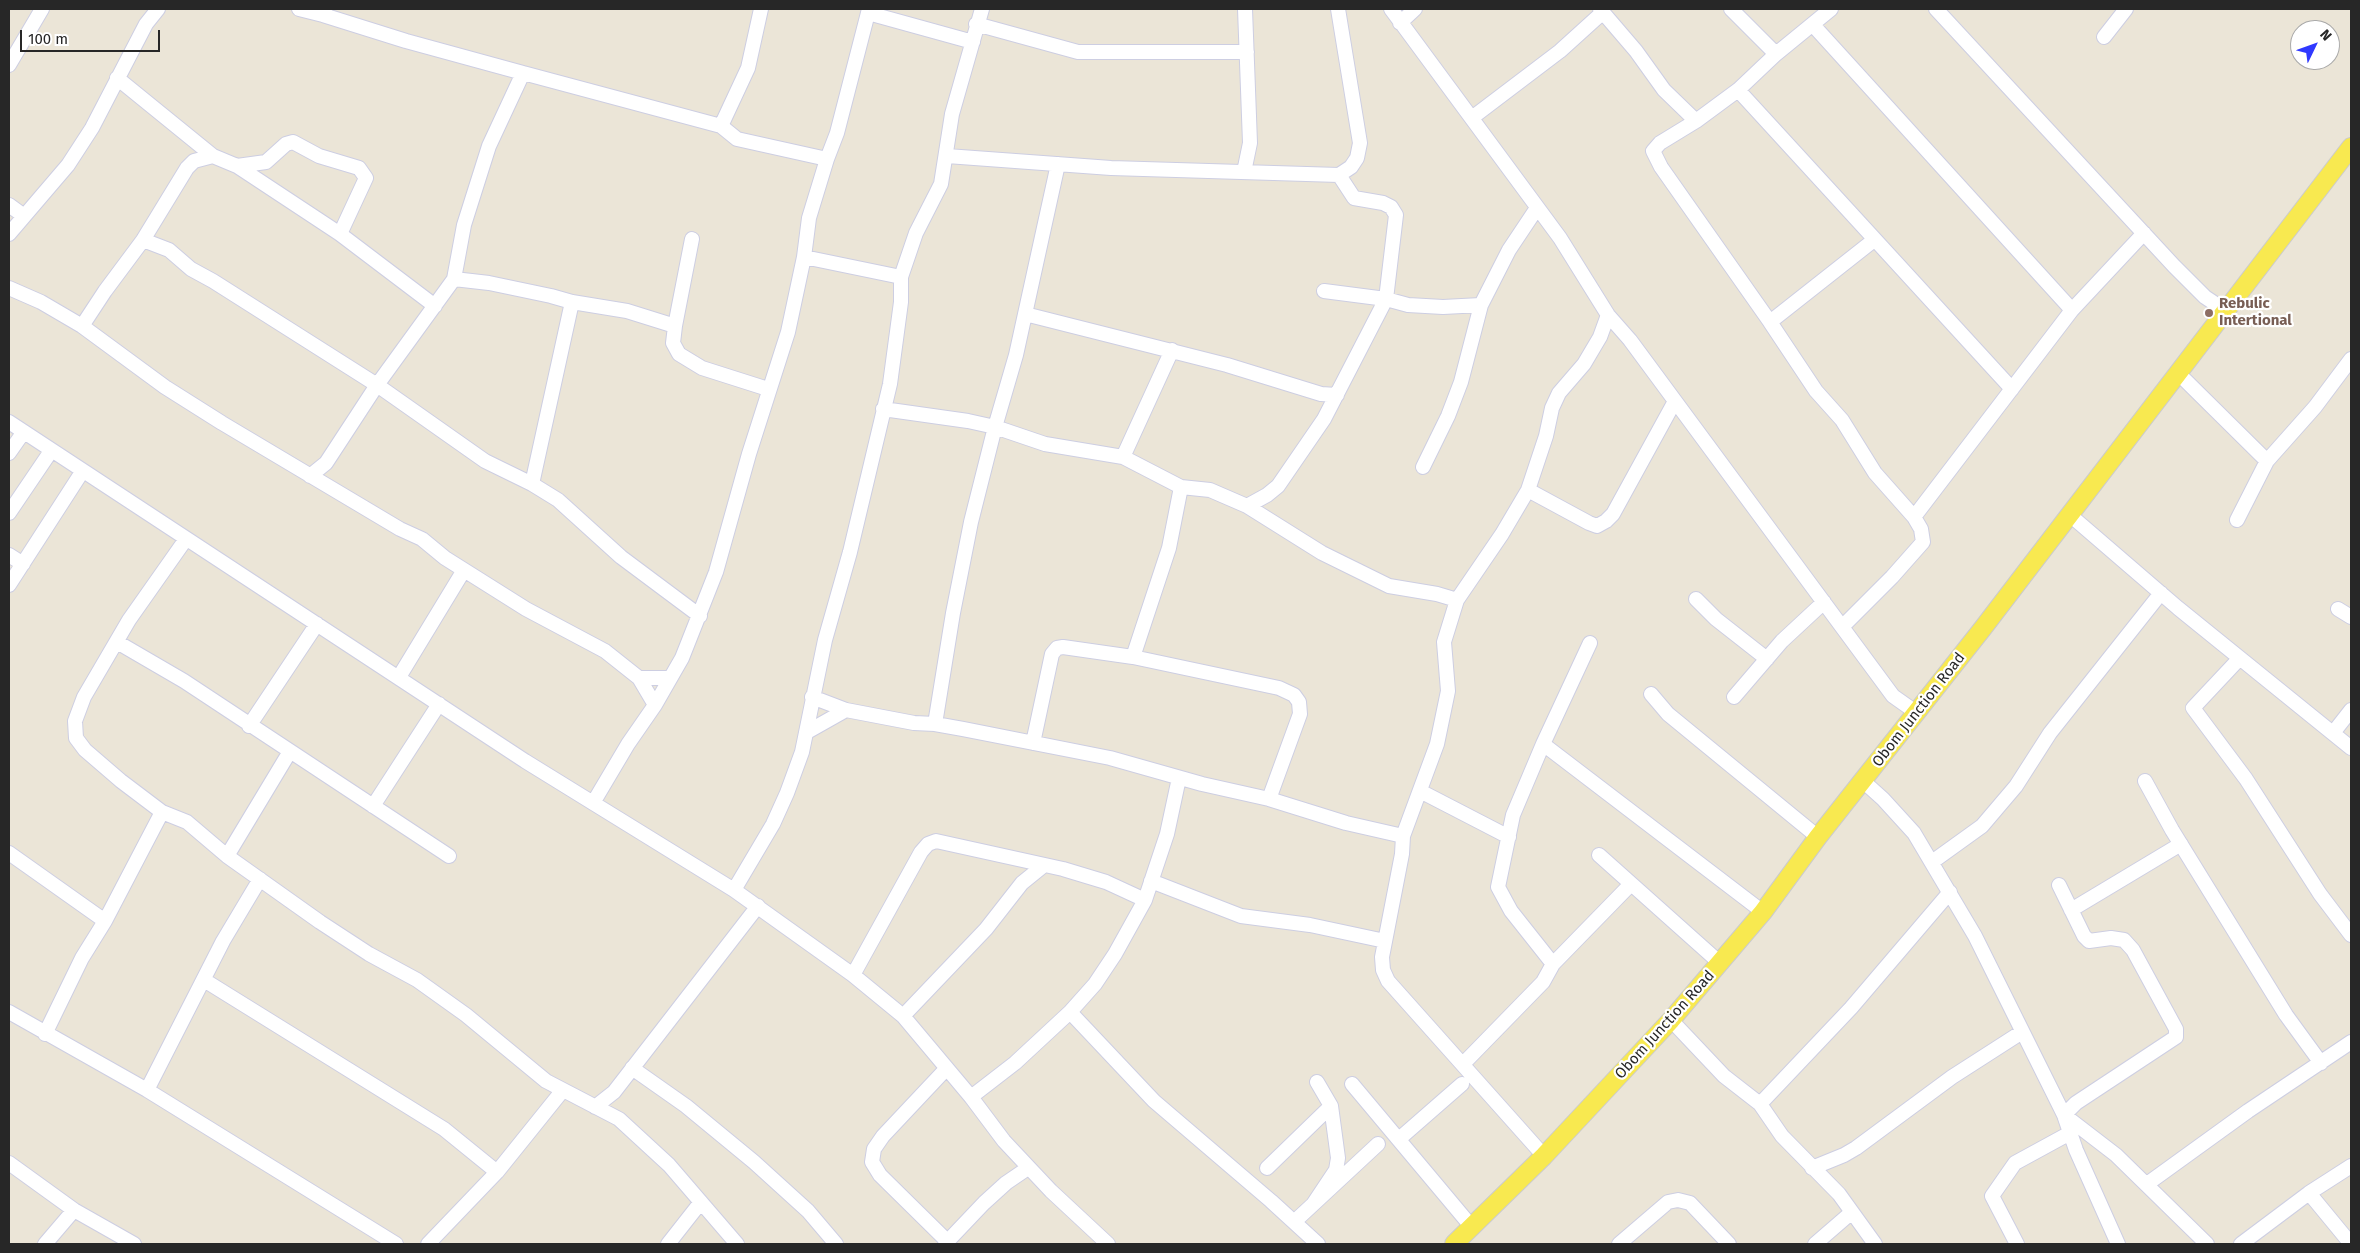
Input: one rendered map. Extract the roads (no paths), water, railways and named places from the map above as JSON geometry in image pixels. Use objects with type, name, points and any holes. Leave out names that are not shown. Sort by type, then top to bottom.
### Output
[{"type":"main road","name":"Obom Junction Road","points":[[1454,1244],[1544,1156],[1671,1020],[1763,912],[2351,147]]},
{"type":"street","points":[[9,65],[42,9]]},
{"type":"street","points":[[9,234],[68,165],[92,128],[146,24],[158,9]]},
{"type":"street","points":[[300,9],[324,12],[522,74],[721,126],[737,139],[827,159]]},
{"type":"street","points":[[721,126],[748,68],[760,9]]},
{"type":"street","points":[[734,890],[749,867],[788,793],[807,732],[812,696],[825,640],[850,552],[890,384],[901,302],[901,277],[916,233],[941,184],[947,156],[952,114],[976,24],[982,9]]},
{"type":"street","points":[[1244,172],[1250,143],[1245,9]]},
{"type":"street","points":[[947,156],[1111,168],[1339,175],[1351,167],[1358,158],[1360,142],[1338,9]]},
{"type":"street","points":[[1391,9],[1473,117],[1560,238],[1608,315],[1630,340],[1893,696],[1917,713]]},
{"type":"street","points":[[1400,23],[1415,9]]},
{"type":"street","points":[[1731,9],[1776,54]]},
{"type":"street","points":[[1831,9],[1776,54],[1738,90],[1696,121],[1660,143],[1653,151],[1661,167],[1816,391],[1842,420],[1875,473],[1914,518],[1921,529],[1923,542],[1892,577],[1842,626]]},
{"type":"street","points":[[1936,9],[2205,297],[2226,311]]},
{"type":"street","points":[[2104,37],[2126,9]]},
{"type":"street","points":[[593,803],[628,744],[655,705],[685,652],[716,572],[768,389],[788,332],[804,257],[809,218],[869,11],[972,42]]},
{"type":"street","points":[[1473,117],[1560,51],[1601,11],[1636,51],[1664,90],[1696,121]]},
{"type":"street","points":[[976,24],[1078,52],[1247,52]]},
{"type":"street","points":[[1813,25],[2072,310]]},
{"type":"street","points":[[310,476],[326,463],[377,385],[454,279],[464,225],[490,146],[522,74]]},
{"type":"street","points":[[117,78],[214,156],[238,166],[340,234],[435,306]]},
{"type":"street","points":[[1738,90],[2012,389]]},
{"type":"street","points":[[238,166],[266,162],[286,144],[292,142],[319,156],[359,168],[366,178],[340,234]]},
{"type":"street","points":[[82,326],[143,240],[187,168],[194,161],[214,156]]},
{"type":"street","points":[[935,724],[953,613],[971,522],[1025,314],[1058,164]]},
{"type":"street","points":[[1246,506],[1267,495],[1278,486],[1324,419],[1386,299],[1396,215],[1390,207],[1383,203],[1354,198],[1339,175]]},
{"type":"street","points":[[9,205],[24,216]]},
{"type":"street","points":[[1423,467],[1448,416],[1461,382],[1481,305],[1509,250],[1537,208]]},
{"type":"street","points":[[1914,518],[2072,310],[2144,233]]},
{"type":"street","points":[[692,239],[674,326],[673,343],[679,354],[702,368],[768,389]]},
{"type":"street","points":[[143,240],[168,250],[191,269],[377,385],[485,461],[532,484],[558,500],[621,557],[700,616]]},
{"type":"street","points":[[1770,322],[1874,240]]},
{"type":"street","points":[[804,257],[901,277]]},
{"type":"street","points":[[454,279],[627,311],[674,326]]},
{"type":"street","points":[[9,288],[41,302],[82,326],[165,387],[310,476],[327,484],[400,529],[422,539],[464,570],[550,622],[605,650],[638,678],[655,705]]},
{"type":"street","points":[[1324,290],[1386,299],[1408,305],[1444,307],[1481,305]]},
{"type":"street","points":[[532,484],[572,302]]},
{"type":"street","points":[[1025,314],[1172,350],[1321,394],[1337,395]]},
{"type":"street","points":[[1544,1156],[1464,1063],[1388,981],[1383,970],[1382,957],[1402,854],[1403,836],[1436,744],[1448,691],[1444,642],[1457,600],[1502,534],[1528,490],[1546,436],[1552,408],[1559,393],[1588,357],[1600,337],[1608,315]]},
{"type":"street","points":[[1123,457],[1172,350]]},
{"type":"street","points":[[2237,520],[2267,460],[2315,407],[2351,359]]},
{"type":"street","points":[[2178,373],[2267,460]]},
{"type":"street","points":[[1528,490],[1598,526],[1612,514],[1675,401]]},
{"type":"street","points":[[883,410],[968,421],[995,427],[1045,444],[1123,457],[1181,487],[1210,490],[1246,506],[1322,553],[1376,581],[1389,586],[1437,594],[1457,600]]},
{"type":"street","points":[[9,422],[82,472],[438,704],[734,890],[853,975],[903,1016],[971,1097],[988,1122],[1028,1168],[1108,1244]]},
{"type":"street","points":[[9,453],[23,432]]},
{"type":"street","points":[[9,513],[51,451]]},
{"type":"street","points":[[326,463],[327,484]]},
{"type":"street","points":[[9,584],[82,472]]},
{"type":"street","points":[[1133,657],[1169,548],[1181,487]]},
{"type":"street","points":[[2070,515],[2239,659],[2351,748]]},
{"type":"street","points":[[186,539],[129,620],[84,697],[75,721],[76,738],[85,750],[120,781],[162,812],[187,822],[228,856],[260,879],[369,954],[417,980],[466,1015],[546,1081],[619,1119],[669,1165],[737,1244]]},
{"type":"street","points":[[9,555],[23,564]]},
{"type":"street","points":[[399,677],[464,570]]},
{"type":"street","points":[[1932,862],[1982,826],[2016,786],[2050,733],[2161,593]]},
{"type":"street","points":[[1696,599],[1716,619],[1767,659]]},
{"type":"street","points":[[1734,697],[1782,641],[1824,602]]},
{"type":"street","points":[[2338,608],[2351,617]]},
{"type":"street","points":[[249,726],[317,624]]},
{"type":"street","points":[[117,642],[184,682],[448,856]]},
{"type":"street","points":[[1553,964],[1511,911],[1498,887],[1513,815],[1542,744],[1590,643]]},
{"type":"street","points":[[1034,743],[1052,654],[1057,648],[1063,647],[1133,657],[1279,688],[1294,695],[1299,702],[1300,714],[1268,799]]},
{"type":"street","points":[[2239,659],[2194,708],[2246,779],[2320,894],[2351,935]]},
{"type":"street","points":[[638,678],[670,678]]},
{"type":"street","points":[[1651,694],[1675,720],[1818,838]]},
{"type":"street","points":[[812,696],[846,710],[914,723],[935,724],[1110,758],[1179,778],[1268,799],[1346,823],[1403,836]]},
{"type":"street","points":[[373,806],[438,704]]},
{"type":"street","points":[[807,732],[846,710]]},
{"type":"street","points":[[2333,733],[2351,710]]},
{"type":"street","points":[[1542,744],[1763,912]]},
{"type":"street","points":[[228,856],[289,753]]},
{"type":"street","points":[[971,1097],[1015,1063],[1070,1012],[1095,984],[1115,954],[1145,900],[1167,834],[1179,778]]},
{"type":"street","points":[[2144,780],[2286,1015],[2321,1063]]},
{"type":"street","points":[[1863,781],[1883,799],[1914,833],[1975,936],[2064,1116],[2118,1244]]},
{"type":"street","points":[[1420,791],[1509,837]]},
{"type":"street","points":[[45,1034],[82,958],[105,921],[162,812]]},
{"type":"street","points":[[853,975],[921,852],[928,844],[936,840],[1043,866],[1063,869],[1106,882],[1145,900]]},
{"type":"street","points":[[2071,910],[2181,844]]},
{"type":"street","points":[[9,853],[105,921]]},
{"type":"street","points":[[1599,855],[1720,963]]},
{"type":"street","points":[[1022,861],[1022,883]]},
{"type":"street","points":[[903,1016],[986,929],[1022,883],[1043,866]]},
{"type":"street","points":[[147,1090],[223,941],[260,879]]},
{"type":"street","points":[[1151,881],[1241,916],[1300,924],[1385,941]]},
{"type":"street","points":[[1464,1063],[1543,982],[1553,964],[1631,884]]},
{"type":"street","points":[[2058,885],[2084,936],[2090,940],[2111,938],[2124,940],[2132,950],[2176,1029],[2176,1037],[2076,1103],[2064,1116]]},
{"type":"street","points":[[1760,1104],[1851,1008],[1950,892]]},
{"type":"street","points":[[595,1107],[614,1092],[758,906]]},
{"type":"street","points":[[204,980],[444,1129],[497,1172]]},
{"type":"street","points":[[9,1012],[147,1090],[396,1244]]},
{"type":"street","points":[[1070,1012],[1154,1101],[1318,1244]]},
{"type":"street","points":[[1671,1020],[1724,1076],[1760,1104],[1782,1136],[1839,1194],[1875,1244]]},
{"type":"street","points":[[1812,1168],[1838,1158],[1856,1148],[1952,1077],[2022,1032]]},
{"type":"street","points":[[2147,1184],[2240,1116],[2351,1042]]},
{"type":"street","points":[[632,1068],[686,1106],[754,1162],[808,1212],[836,1244]]},
{"type":"street","points":[[946,1069],[883,1136],[874,1149],[872,1162],[880,1175],[946,1243],[995,1193],[1028,1168]]},
{"type":"street","points":[[1314,1204],[1338,1164],[1332,1106],[1317,1082]]},
{"type":"street","points":[[1352,1084],[1471,1226]]},
{"type":"street","points":[[1399,1139],[1462,1084]]},
{"type":"street","points":[[428,1244],[497,1172],[563,1090]]},
{"type":"street","points":[[614,1092],[619,1119]]},
{"type":"street","points":[[1267,1168],[1332,1106]]},
{"type":"street","points":[[2064,1116],[2116,1155],[2207,1244]]},
{"type":"street","points":[[2017,1244],[1992,1196],[2015,1163],[2070,1133]]},
{"type":"street","points":[[1294,1222],[1378,1144]]},
{"type":"street","points":[[9,1163],[74,1210],[134,1244]]},
{"type":"street","points":[[2241,1244],[2310,1193],[2351,1166]]},
{"type":"street","points":[[2310,1193],[2351,1244]]},
{"type":"street","points":[[1619,1244],[1668,1202],[1678,1200],[1690,1204],[1729,1244]]},
{"type":"street","points":[[668,1244],[701,1202]]},
{"type":"street","points":[[45,1244],[74,1210]]},
{"type":"street","points":[[1815,1244],[1852,1212]]},
{"type":"place","name":"Rebulic Intertional","points":[[2209,313]]}]
